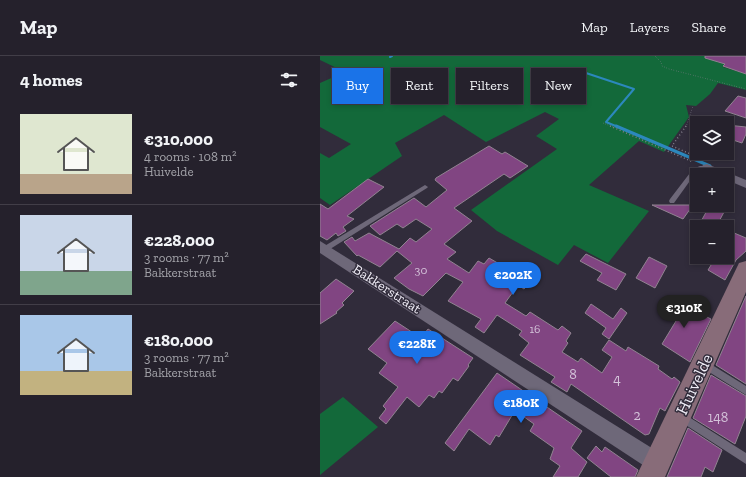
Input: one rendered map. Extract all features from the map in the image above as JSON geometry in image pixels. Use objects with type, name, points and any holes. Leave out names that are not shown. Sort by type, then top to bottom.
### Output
[{"type":"street","points":[[706,164],[713,168]]},
{"type":"street","points":[[734,179],[746,184]]},
{"type":"street","name":"Bakkerstraat","points":[[322,247],[653,470]]},
{"type":"street","name":"Huivelde","points":[[653,470],[746,269]]},
{"type":"lane","points":[[672,201],[695,170],[706,164]]},
{"type":"lane","points":[[322,247],[425,187]]},
{"type":"lane","points":[[703,364],[746,391]]},
{"type":"lane","points":[[679,416],[746,459]]},
{"type":"path","points":[[655,56],[661,62],[662,66],[670,70],[746,89]]},
{"type":"path","points":[[693,106],[691,118],[682,134],[672,146],[706,164]]},
{"type":"path","points":[[603,123],[706,164]]},
{"type":"green space","points":[[320,56],[723,56],[717,62],[725,64],[723,67],[746,74],[746,90],[718,83],[710,94],[696,106],[686,105],[689,117],[664,152],[639,141],[589,185],[649,211],[608,263],[574,245],[558,265],[497,231],[471,210],[557,149],[536,136],[559,119],[545,112],[486,142],[444,115],[395,143],[402,156],[330,205],[320,198],[320,153],[329,158],[351,144],[320,127],[320,83],[332,78],[332,104],[383,104],[383,68],[337,68],[320,60]]},
{"type":"green space","points":[[343,397],[378,427],[320,475],[320,414]]},
{"type":"building","points":[[705,56],[746,56],[746,74],[723,66],[725,64],[705,58]]},
{"type":"building","points":[[738,96],[746,98],[746,118],[725,111]]},
{"type":"building","points":[[734,126],[746,127],[746,134],[742,143],[734,140]]},
{"type":"building","points":[[489,146],[502,154],[505,152],[528,166],[510,178],[504,174],[454,208],[472,221],[444,244],[456,252],[447,259],[469,273],[478,261],[484,264],[489,258],[508,269],[510,267],[515,270],[525,264],[527,266],[528,265],[539,273],[524,289],[518,285],[505,303],[526,316],[530,312],[558,330],[562,326],[571,333],[566,341],[568,343],[562,352],[578,362],[581,358],[602,373],[612,357],[602,350],[609,340],[626,351],[628,347],[659,366],[658,369],[672,379],[674,377],[680,382],[665,411],[660,408],[649,434],[645,435],[571,384],[567,392],[551,382],[555,377],[520,355],[529,343],[519,335],[522,331],[497,315],[484,333],[475,327],[481,319],[448,301],[463,282],[446,273],[423,296],[409,289],[394,278],[412,263],[397,251],[380,267],[358,255],[357,256],[344,242],[352,237],[355,241],[369,233],[399,249],[410,238],[416,242],[432,229],[416,219],[403,228],[397,224],[380,235],[370,226],[414,198],[426,207],[447,190],[435,180],[436,178]]},
{"type":"building","points":[[368,179],[384,187],[347,216],[354,219],[343,227],[346,231],[338,236],[336,233],[327,240],[320,236],[320,204],[328,209]]},
{"type":"building","points":[[652,205],[690,205],[690,209],[683,219]]},
{"type":"building","points":[[706,212],[724,212],[720,220],[702,220]]},
{"type":"building","points":[[734,233],[746,238],[746,251],[734,264]]},
{"type":"building","points":[[586,254],[626,274],[616,290],[597,280],[602,273],[580,261]]},
{"type":"building","points":[[649,257],[667,266],[655,288],[636,278]]},
{"type":"building","points":[[712,264],[734,264],[725,280],[708,270]]},
{"type":"building","points":[[336,279],[354,291],[342,303],[344,305],[336,312],[337,313],[320,324],[320,293]]},
{"type":"building","points":[[746,296],[746,384],[716,365]]},
{"type":"building","points":[[663,298],[678,307],[680,304],[711,319],[690,362],[662,344],[676,321],[672,318],[673,317],[658,308]]},
{"type":"building","points":[[591,304],[613,319],[621,308],[627,313],[609,339],[602,334],[606,328],[585,313]]},
{"type":"building","points":[[395,321],[421,338],[428,329],[473,358],[458,381],[453,378],[442,393],[439,391],[434,398],[429,395],[419,407],[407,397],[386,424],[379,418],[386,409],[383,406],[398,387],[379,373],[387,363],[368,349]]},
{"type":"building","points":[[497,373],[582,431],[571,448],[587,462],[578,477],[553,477],[560,466],[550,459],[554,448],[530,431],[534,424],[516,411],[499,437],[496,435],[490,445],[469,429],[454,451],[445,443]]},
{"type":"building","points":[[711,375],[746,396],[746,416],[735,444],[693,418]]},
{"type":"building","points":[[688,428],[722,450],[713,472],[705,467],[701,477],[667,477]]},
{"type":"building","points":[[596,446],[602,452],[605,447],[638,470],[635,477],[611,477],[587,458]]},
{"type":"waterway","points":[[586,73],[634,89],[606,122],[618,127]]},
{"type":"waterway","points":[[616,126],[710,166]]}]
